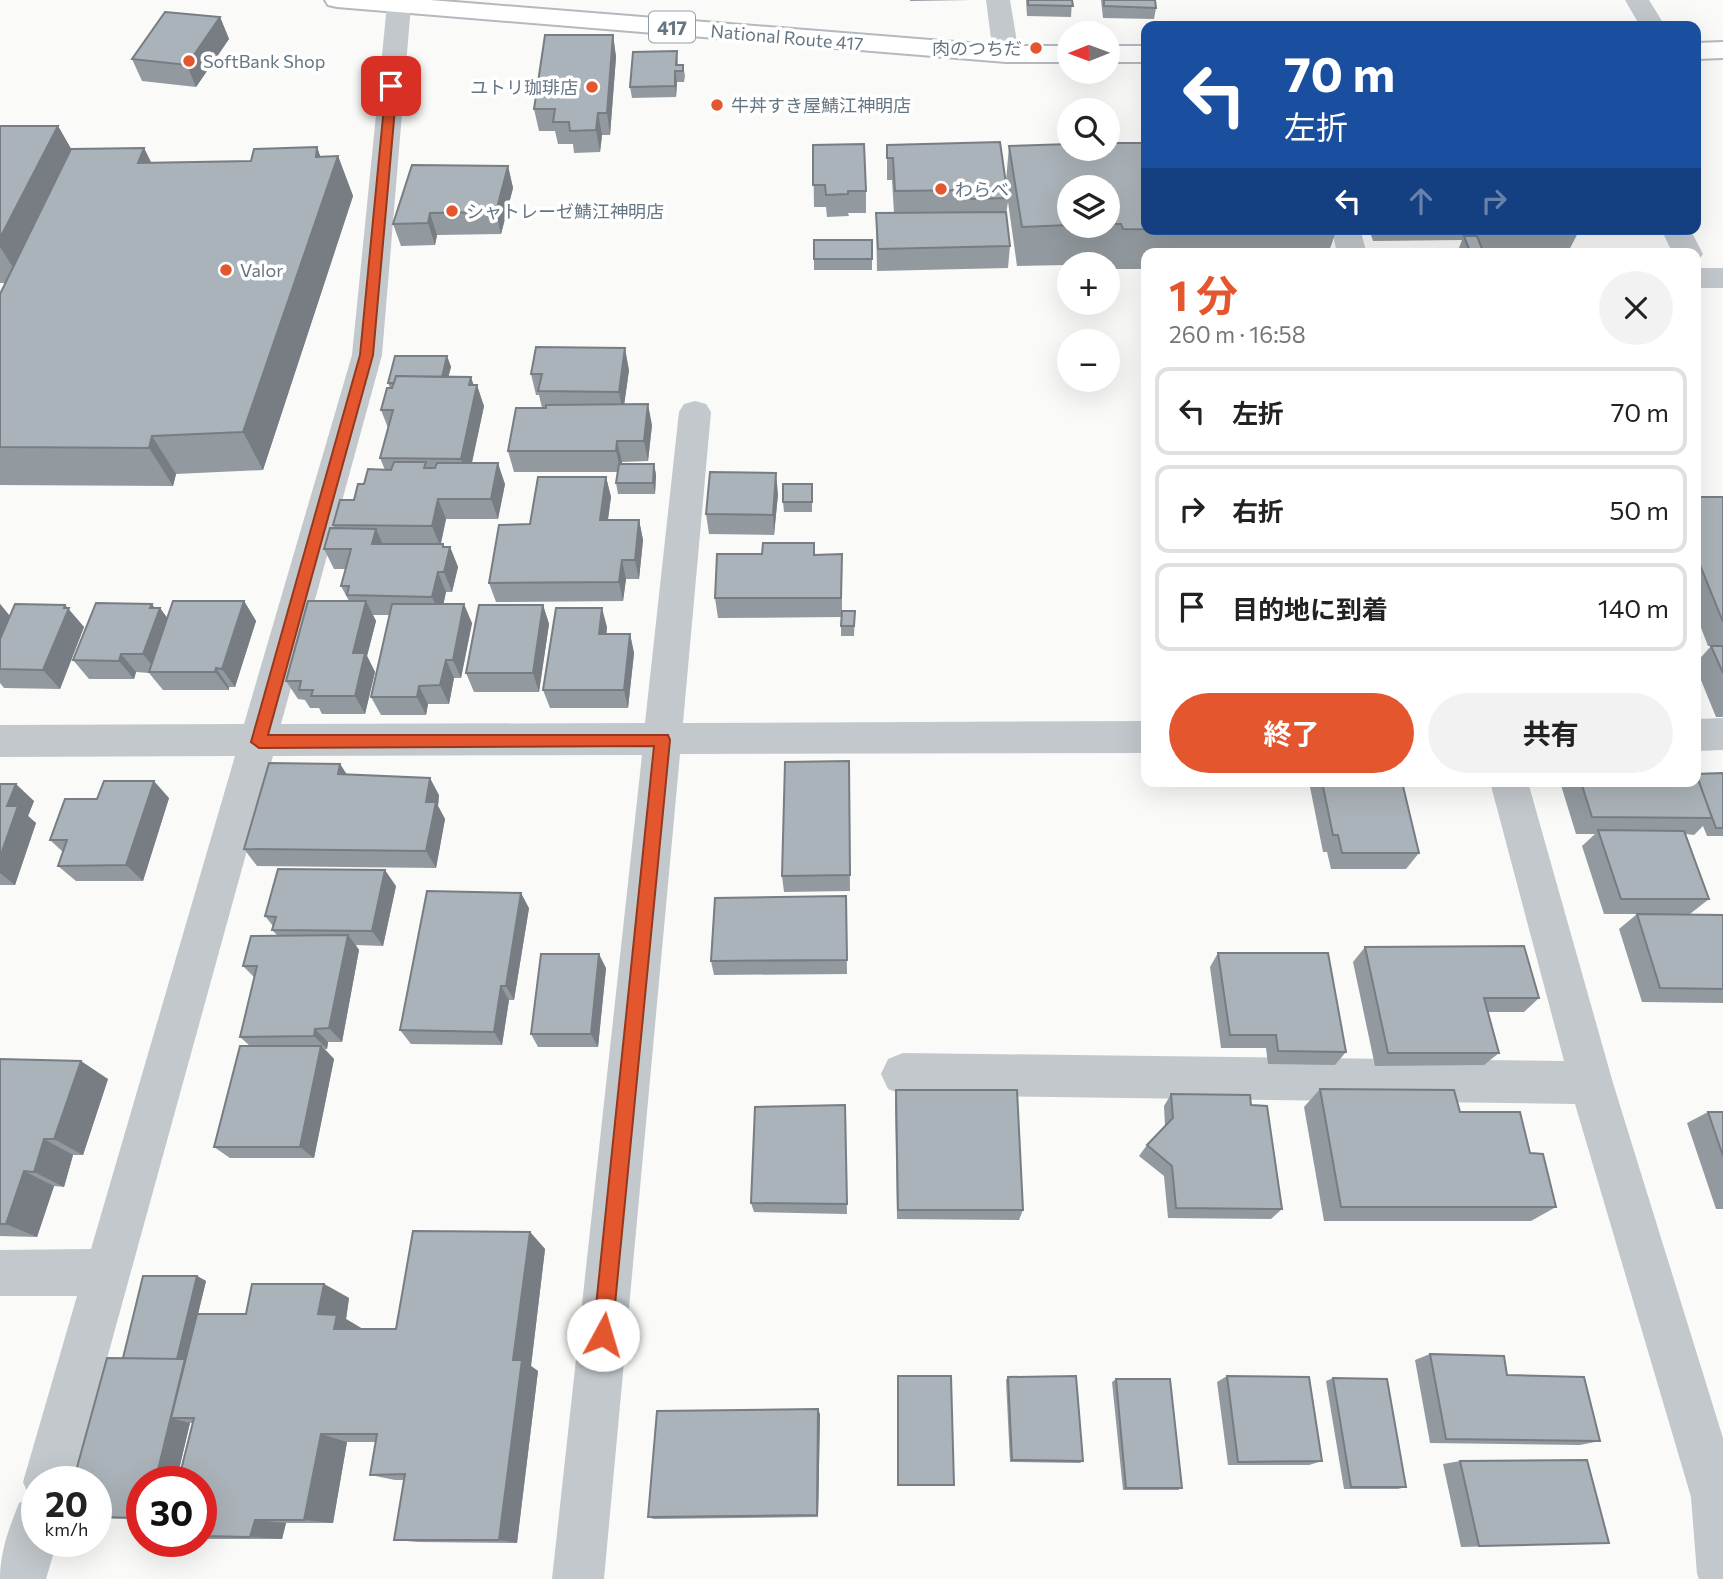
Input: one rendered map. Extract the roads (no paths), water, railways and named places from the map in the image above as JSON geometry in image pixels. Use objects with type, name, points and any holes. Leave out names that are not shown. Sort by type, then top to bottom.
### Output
[{"type":"highway","name":"National Route 417","points":[[337,0],[1006,54],[1057,54]]},
{"type":"highway","points":[[1701,51],[1723,50]]},
{"type":"highway","points":[[1120,54],[1141,54]]},
{"type":"street","points":[[998,0],[1006,54]]},
{"type":"street","points":[[1637,0],[1649,21]]},
{"type":"street","points":[[52,1466],[367,355],[399,5]]},
{"type":"street","points":[[578,1579],[695,412]]},
{"type":"street","points":[[1701,735],[1723,734]]},
{"type":"street","points":[[0,741],[1141,737]]},
{"type":"street","points":[[1510,787],[1591,1083],[1716,1497],[1723,1574]]},
{"type":"street","points":[[903,1073],[1591,1083]]},
{"type":"street","points":[[0,1273],[107,1272]]},
{"type":"street","points":[[20,1579],[26,1557]]},
{"type":"place","name":"肉のつちだ","points":[[1036,48]]},
{"type":"place","name":"SoftBank Shop","points":[[189,61]]},
{"type":"place","name":"ユトリ珈琲店","points":[[592,87]]},
{"type":"place","name":"牛丼すき屋鯖江神明店","points":[[717,105]]},
{"type":"place","name":"わらべ","points":[[941,189]]},
{"type":"place","name":"シャトレーゼ鯖江神明店","points":[[452,211]]},
{"type":"place","name":"Valor","points":[[226,270]]}]
